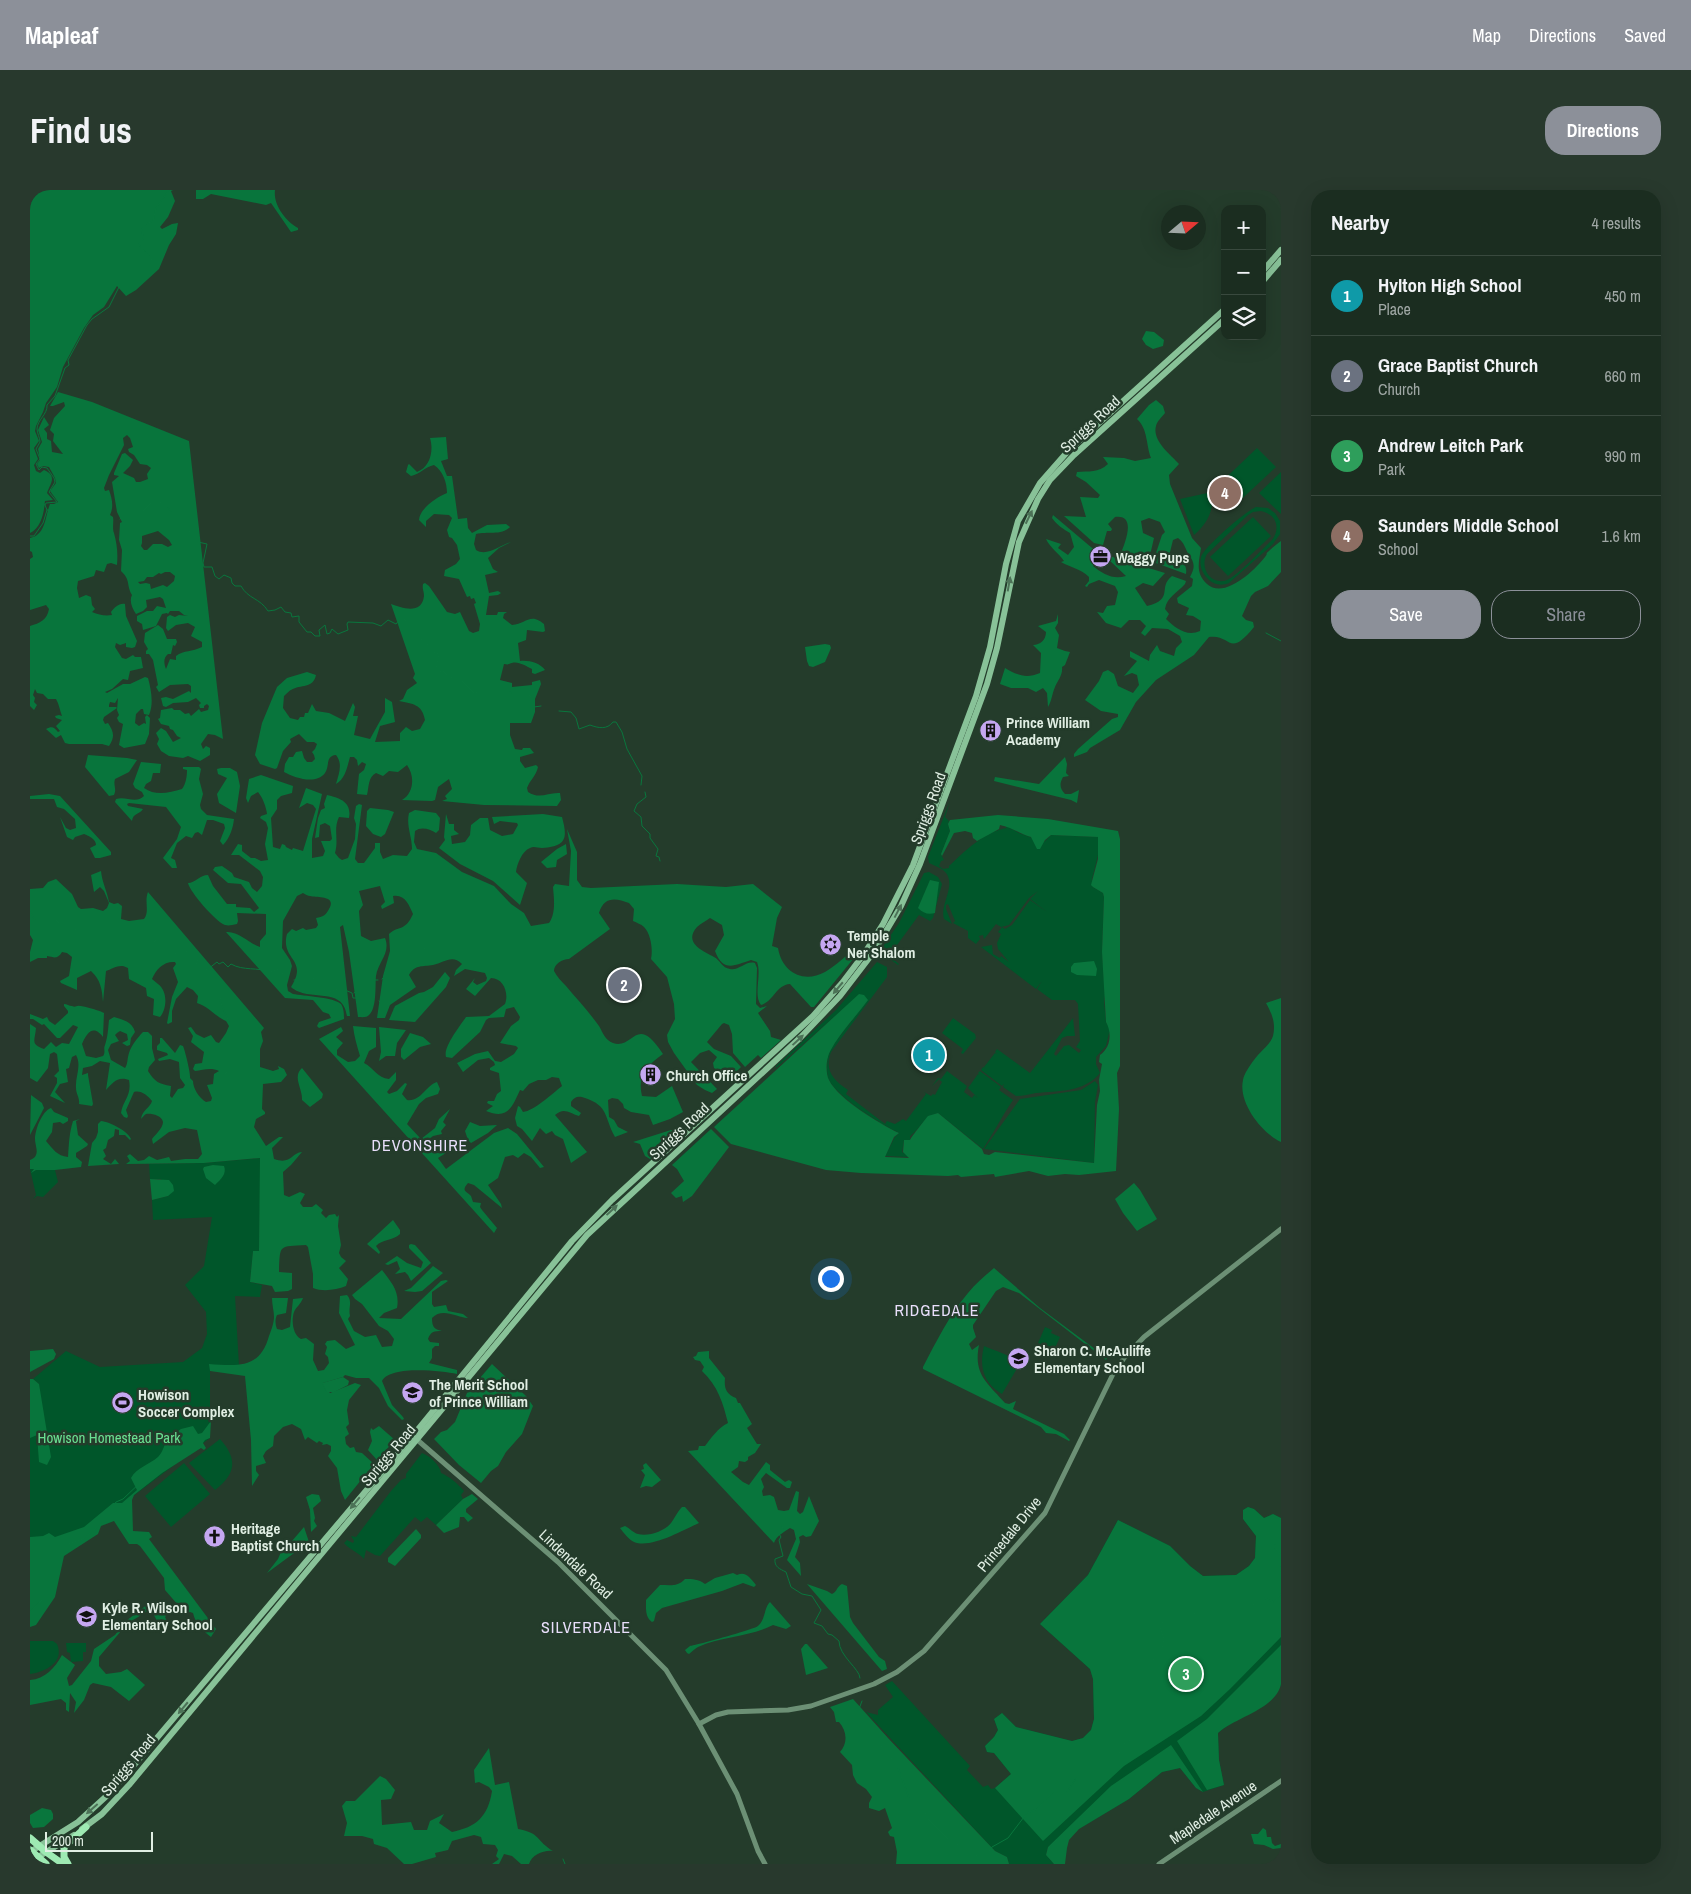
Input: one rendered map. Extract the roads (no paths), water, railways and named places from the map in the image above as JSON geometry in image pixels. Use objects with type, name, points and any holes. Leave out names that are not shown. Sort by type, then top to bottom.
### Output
[{"type":"main road","points":[[1266,267],[1281,250]]},
{"type":"main road","points":[[1266,277],[1281,260]]},
{"type":"main road","name":"Spriggs Road","points":[[30,1862],[86,1827],[104,1812],[125,1789],[415,1438],[587,1224],[813,1016],[842,984],[883,924],[913,865],[976,696],[992,641],[1009,552],[1018,521],[1030,499],[1044,477],[1060,458],[1221,314]]},
{"type":"main road","name":"Spriggs Road","points":[[30,1851],[78,1822],[112,1791],[594,1227],[801,1037],[840,996],[867,962],[901,906],[920,864],[980,703],[997,648],[1013,563],[1019,542],[1038,499],[1055,475],[1074,455],[1221,323]]},
{"type":"main road","points":[[68,1864],[64,1858],[64,1847],[86,1827]]},
{"type":"main road","points":[[30,1838],[63,1864]]},
{"type":"main road","points":[[30,1851],[46,1864]]},
{"type":"street","name":"Princedale Drive","points":[[700,1724],[716,1715],[728,1712],[788,1710],[811,1706],[861,1689],[886,1678],[924,1651],[1046,1513],[1113,1374],[1131,1350],[1144,1337],[1281,1229]]},
{"type":"street","name":"Lindendale Road","points":[[415,1438],[558,1562],[654,1656],[673,1678],[737,1794],[758,1851],[765,1864]]},
{"type":"street","name":"Mapledale Avenue","points":[[1160,1864],[1281,1781]]},
{"type":"waterway","points":[[30,536],[34,536],[43,523],[47,510],[46,503],[57,502],[49,492],[55,482],[54,478],[47,468],[42,467],[39,470],[36,464],[40,459],[36,449],[40,442],[37,426],[46,411],[47,405],[55,396],[65,368],[69,365],[68,360],[87,325],[109,307],[119,287],[141,274],[153,264],[151,258],[139,244],[143,239],[142,229],[146,224],[153,221],[156,208],[169,190]]},
{"type":"waterway","points":[[30,498],[45,505]]},
{"type":"waterway","points":[[120,519],[127,514],[143,511],[151,503],[157,504],[164,501],[175,518],[184,524],[186,531],[193,532],[198,542],[207,544],[203,563],[204,567],[212,567],[215,576],[219,579],[224,575],[231,578],[235,586],[241,586],[247,594],[261,603],[268,611],[281,607],[285,612],[291,613],[292,617],[299,616],[299,622],[307,632],[311,632],[315,636],[320,636],[319,630],[325,625],[327,634],[332,629],[338,634],[348,630],[348,622],[373,623],[381,626],[388,620],[396,624],[400,619],[404,619],[407,629],[415,631],[419,638],[429,645],[433,652],[439,654],[436,669],[438,672],[443,671],[447,675],[451,675],[452,680],[456,682],[462,681],[474,693],[479,692],[487,697],[501,692],[508,692],[516,694],[522,699],[529,695],[534,707],[541,706]]},
{"type":"waterway","points":[[47,510],[52,510],[77,522],[112,521]]},
{"type":"waterway","points":[[1266,633],[1281,641]]},
{"type":"waterway","points":[[559,711],[571,712],[576,718],[579,729],[590,725],[605,727],[616,722],[622,732],[627,749],[642,776],[641,785]]},
{"type":"waterway","points":[[645,792],[646,797],[637,804],[634,811],[641,817],[642,826],[650,834],[650,838],[658,849],[656,856],[659,857],[660,861]]},
{"type":"waterway","points":[[30,912],[35,920],[52,922],[56,920],[59,923],[92,936],[110,940],[154,942],[156,940],[162,952],[172,952],[179,955],[190,951],[192,959],[198,959],[196,965],[202,964],[205,970],[217,962],[219,964],[223,962],[228,967],[231,964],[240,968],[270,972],[279,969],[286,978]]},
{"type":"waterway","points":[[382,979],[393,967],[419,955],[434,936],[438,926],[436,923],[440,919]]},
{"type":"waterway","points":[[206,970],[215,976],[215,985],[221,996],[220,1001],[229,1022],[233,1043],[235,1044],[229,1048],[227,1072],[220,1090],[218,1104],[211,1112],[215,1133],[214,1144]]},
{"type":"waterway","points":[[294,980],[310,979],[312,976],[315,981],[319,979],[324,983],[323,991],[329,992],[338,989],[341,993],[345,990],[352,993],[353,998],[374,998]]},
{"type":"waterway","points":[[354,993],[370,980],[378,980]]},
{"type":"waterway","points":[[379,1001],[388,1007]]},
{"type":"waterway","points":[[394,1009],[397,1009],[401,1015]]},
{"type":"waterway","points":[[1281,1075],[1281,1080]]},
{"type":"waterway","points":[[30,1612],[42,1600],[59,1552],[68,1544],[83,1539],[101,1524],[116,1502],[123,1499],[143,1480]]},
{"type":"waterway","points":[[782,1525],[783,1530],[778,1532],[781,1537],[779,1540],[783,1556],[775,1559],[775,1564],[786,1572],[791,1587],[802,1594],[812,1596],[821,1610],[814,1623],[822,1626],[828,1634],[839,1641],[842,1652],[857,1671],[860,1678]]},
{"type":"waterway","points":[[1275,1545],[1275,1548],[1281,1555],[1281,1566]]},
{"type":"waterway","points":[[987,1864],[987,1854],[992,1847],[1008,1838],[1027,1813],[1037,1809],[1053,1792],[1067,1792],[1082,1774],[1086,1772],[1097,1773],[1110,1765],[1118,1756],[1122,1745],[1132,1739],[1126,1727],[1135,1701],[1129,1687],[1129,1680],[1132,1673],[1138,1674],[1145,1670],[1162,1649],[1164,1639],[1160,1627],[1165,1618],[1224,1609],[1231,1605],[1243,1611],[1264,1598],[1274,1602],[1281,1594]]},
{"type":"waterway","points":[[862,1701],[859,1709],[866,1727],[898,1768],[909,1798],[915,1805],[923,1808],[928,1819],[948,1839],[986,1861]]},
{"type":"waterway","points":[[563,1859],[565,1864]]},
{"type":"place","name":"Saunders Middle School","points":[[1225,493]]},
{"type":"place","name":"Waggy Pups","points":[[1100,557]]},
{"type":"place","name":"Prince William Academy","points":[[990,731]]},
{"type":"place","name":"Temple Ner Shalom","points":[[831,944]]},
{"type":"place","name":"Grace Baptist Church","points":[[624,985]]},
{"type":"place","name":"Hylton High School","points":[[929,1055]]},
{"type":"place","name":"Church Office","points":[[650,1075]]},
{"type":"place","name":"Sharon C. McAuliffe Elementary School","points":[[1018,1359]]},
{"type":"place","name":"The Merit School of Prince William","points":[[413,1393]]},
{"type":"place","name":"Howison Soccer Complex","points":[[122,1403]]},
{"type":"place","name":"Heritage Baptist Church","points":[[215,1537]]},
{"type":"place","name":"Kyle R. Wilson Elementary School","points":[[86,1616]]},
{"type":"place","name":"Andrew Leitch Park","points":[[1186,1674]]},
{"type":"district","name":"DEVONSHIRE","points":[[420,1145]]},
{"type":"district","name":"RIDGEDALE","points":[[937,1310]]},
{"type":"district","name":"SILVERDALE","points":[[586,1627]]},
{"type":"park label","name":"Howison Homestead Park","points":[[109,1437]]}]
